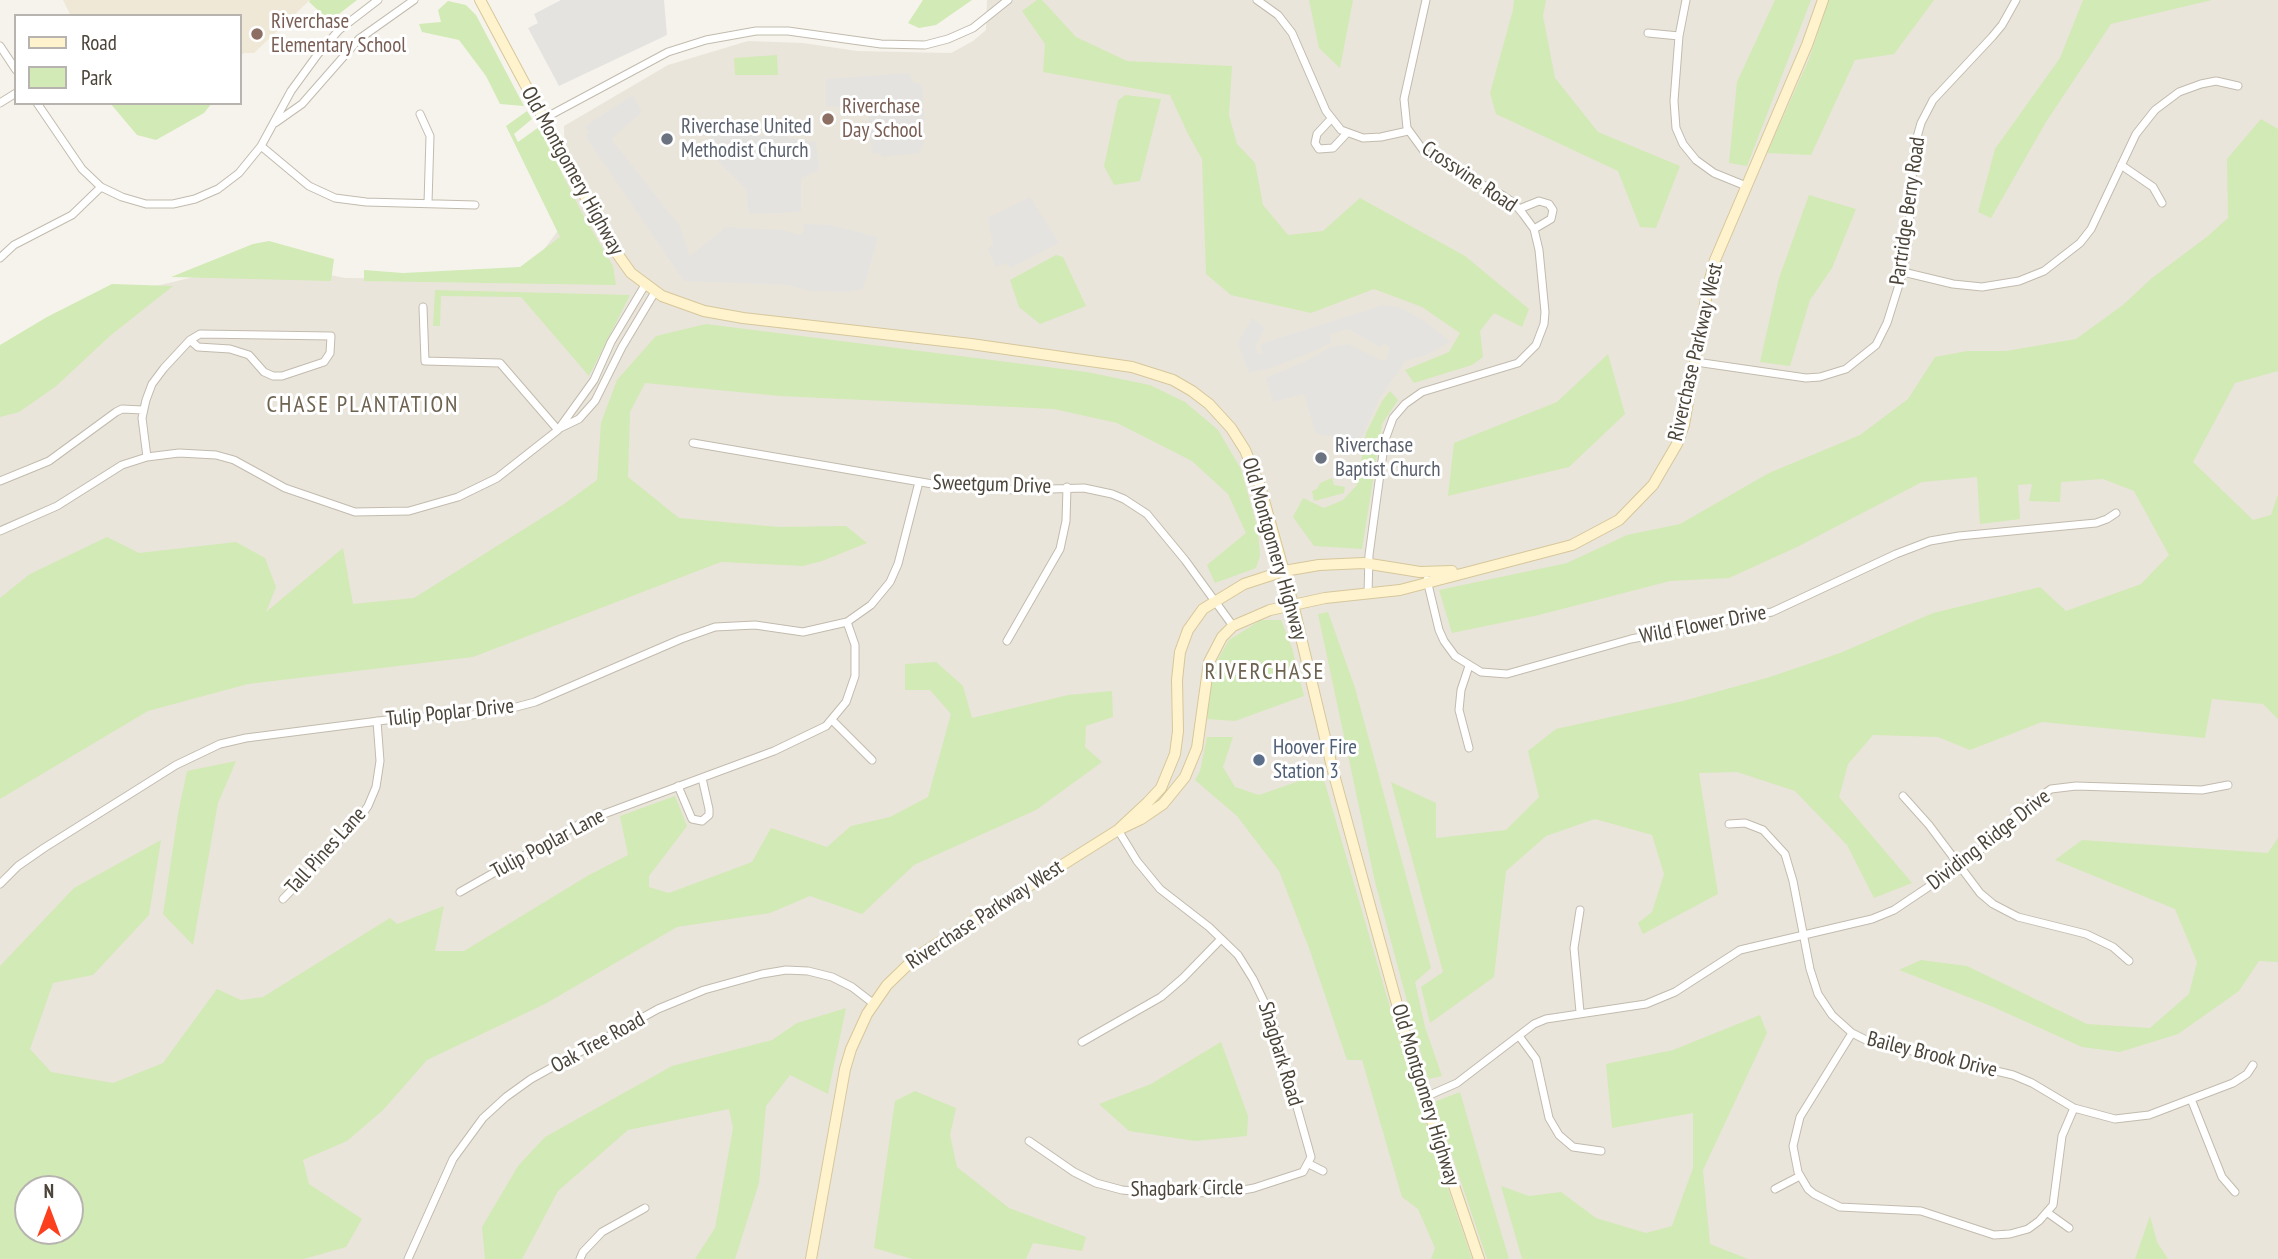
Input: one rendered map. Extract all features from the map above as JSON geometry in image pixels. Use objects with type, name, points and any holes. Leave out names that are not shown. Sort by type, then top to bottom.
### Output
[{"type":"street","points":[[38,105],[78,163],[101,187],[146,204],[173,204],[195,200],[229,181],[261,146],[292,91],[318,54],[340,30],[378,0]]},
{"type":"street","points":[[274,123],[302,104],[359,39],[414,0]]},
{"type":"street","points":[[473,0],[487,13]]},
{"type":"street","name":"Old Montgomery Highway","points":[[480,0],[611,245],[631,273],[655,292],[680,304],[723,315],[971,344],[1116,363],[1145,370],[1173,380],[1203,398],[1239,438],[1260,486],[1284,571],[1333,771],[1423,1098],[1479,1259]]},
{"type":"street","points":[[543,119],[668,52],[706,40],[756,32],[788,31],[881,44],[925,44],[948,39],[973,28],[1008,0]]},
{"type":"street","points":[[1257,0],[1278,15],[1292,33],[1321,101],[1331,119],[1347,133],[1373,138],[1408,131]]},
{"type":"street","name":"Crossvine Road","points":[[1368,594],[1369,564],[1383,451],[1393,418],[1405,404],[1422,392],[1518,363],[1531,352],[1540,337],[1545,312],[1541,265],[1534,229],[1502,195],[1426,153],[1408,131],[1404,99],[1426,0]]},
{"type":"street","points":[[1686,0],[1679,36],[1674,112],[1679,137],[1696,160],[1707,169],[1746,186]]},
{"type":"street","name":"Riverchase Parkway West","points":[[811,1259],[845,1069],[857,1033],[873,1004],[902,968],[931,946],[1163,804],[1185,777],[1197,748],[1209,662],[1222,637],[1233,625],[1258,614],[1293,604],[1368,594],[1559,549],[1586,539],[1619,520],[1653,485],[1677,444],[1689,404],[1711,274],[1807,45],[1822,0]]},
{"type":"street","name":"Partridge Berry Road","points":[[1696,362],[1806,378],[1820,377],[1846,369],[1876,345],[1903,272],[1908,243],[1914,148],[1921,123],[1933,100],[2002,25],[2016,0]]},
{"type":"street","points":[[1648,33],[1679,36]]},
{"type":"street","points":[[0,46],[14,67]]},
{"type":"street","points":[[1903,272],[1953,284],[1982,287],[2019,281],[2044,271],[2080,243],[2091,229],[2143,123],[2167,99],[2191,87],[2216,81],[2238,86]]},
{"type":"street","points":[[420,114],[430,136],[428,203]]},
{"type":"street","points":[[1331,119],[1317,134],[1315,143],[1319,149],[1333,148],[1347,133]]},
{"type":"street","points":[[261,146],[299,179],[322,194],[350,201],[475,205]]},
{"type":"street","points":[[2121,165],[2144,178],[2162,203]]},
{"type":"street","points":[[0,258],[15,245],[72,215],[101,187]]},
{"type":"street","points":[[1518,209],[1539,201],[1549,204],[1553,210],[1551,219],[1534,229]]},
{"type":"street","points":[[0,531],[57,506],[122,465],[147,457],[179,453],[216,455],[234,460],[285,488],[345,510],[371,513],[409,511],[475,490],[509,470],[558,429],[594,380],[611,342],[645,285]]},
{"type":"street","points":[[558,429],[579,419],[595,401],[622,347],[655,292]]},
{"type":"street","points":[[423,307],[425,361],[500,363],[558,429]]},
{"type":"street","points":[[147,457],[143,410],[152,384],[190,340],[200,334],[331,336],[330,353],[324,362],[282,376],[272,376],[264,372],[249,355],[230,349],[198,347],[190,340]]},
{"type":"street","points":[[0,481],[49,461],[122,409],[143,410]]},
{"type":"street","name":"Sweetgum Drive","points":[[693,443],[919,482],[991,489],[1084,488],[1112,494],[1147,514],[1233,625]]},
{"type":"street","name":"Tulip Poplar Drive","points":[[0,884],[18,866],[38,852],[206,749],[246,738],[377,721],[472,715],[520,706],[715,627],[755,625],[803,632],[826,629],[847,622],[871,605],[890,582],[898,564],[919,482]]},
{"type":"street","points":[[1007,641],[1060,549],[1066,521],[1067,487]]},
{"type":"street","name":"Wild Flower Drive","points":[[1469,666],[1481,672],[1507,674],[1631,639],[1760,616],[1930,541],[2095,523],[2116,513]]},
{"type":"street","name":"Riverchase Parkway West","points":[[1118,830],[1161,788],[1169,772],[1178,731],[1180,652],[1195,618],[1214,600],[1244,584],[1284,571],[1331,564],[1369,564],[1427,578]]},
{"type":"street","points":[[1427,578],[1444,641],[1455,656],[1469,666],[1461,690],[1459,710],[1469,748]]},
{"type":"street","name":"Tulip Poplar Lane","points":[[460,892],[568,829],[807,737],[832,720],[846,702],[855,676],[855,645],[847,622]]},
{"type":"street","points":[[832,720],[872,760]]},
{"type":"street","name":"Tall Pines Lane","points":[[283,899],[357,822],[368,806],[376,787],[380,761],[377,721]]},
{"type":"street","points":[[678,786],[692,819],[702,821],[709,815],[709,809],[702,778]]},
{"type":"street","name":"Dividing Ridge Drive","points":[[1423,1098],[1457,1083],[1546,1018],[1633,1007],[1657,1001],[1740,950],[1882,916],[1904,904],[1986,846],[2019,812],[2051,789],[2076,786],[2202,790],[2228,785]]},
{"type":"street","points":[[1903,796],[1986,899],[2008,913],[2086,934],[2122,953],[2129,961]]},
{"type":"street","name":"Bailey Brook Drive","points":[[1729,824],[1754,825],[1778,845],[1789,865],[1810,969],[1822,1001],[1832,1015],[1852,1033],[1866,1041],[2012,1075],[2032,1083],[2074,1108],[2105,1117],[2126,1119],[2149,1115],[2234,1083],[2247,1074],[2253,1065]]},
{"type":"street","name":"Shagbark Road","points":[[1118,830],[1137,861],[1160,889],[1221,939],[1243,962],[1265,999],[1311,1149],[1310,1164]]},
{"type":"street","points":[[1580,910],[1574,948],[1580,1012]]},
{"type":"street","points":[[1082,1042],[1161,996],[1183,978],[1221,939]]},
{"type":"street","name":"Oak Tree Road","points":[[408,1259],[453,1159],[483,1118],[531,1079],[658,1009],[704,990],[786,970],[808,971],[832,977],[852,986],[873,1004]]},
{"type":"street","points":[[1852,1033],[1797,1124],[1793,1146],[1800,1176],[1814,1194],[1840,1207],[1921,1211],[1936,1214],[1983,1233],[2010,1234],[2028,1229],[2048,1213],[2056,1198],[2062,1136],[2074,1108]]},
{"type":"street","points":[[1519,1036],[1536,1059],[1549,1118],[1559,1135],[1573,1147],[1601,1151]]},
{"type":"street","points":[[2191,1099],[2222,1177],[2235,1192]]},
{"type":"street","name":"Shagbark Circle","points":[[1029,1141],[1074,1172],[1096,1183],[1144,1192],[1237,1192],[1298,1175],[1310,1164]]},
{"type":"street","points":[[1310,1164],[1323,1171]]},
{"type":"street","points":[[1775,1189],[1800,1176]]},
{"type":"street","points":[[580,1259],[602,1232],[645,1208]]},
{"type":"street","points":[[2048,1213],[2069,1228]]},
{"type":"shaded area","name":"Riverchase Elementary School","points":[[63,0],[310,0],[254,53],[242,54],[242,14],[70,14]]},
{"type":"shaded area","points":[[561,0],[664,0],[667,35],[559,86],[528,28],[538,23],[534,14]]},
{"type":"shaded area","name":"RIVERCHASE","points":[[987,0],[2278,0],[2278,1259],[0,1259],[0,386],[152,287],[260,261],[345,278],[521,280],[566,220],[564,126],[668,65],[748,41],[803,43],[857,51],[951,53],[986,30]]},
{"type":"shaded area","points":[[909,73],[913,82],[922,84],[925,137],[920,153],[882,157],[880,153],[872,154],[867,105],[826,107],[826,79]]},
{"type":"shaded area","points":[[633,95],[642,112],[611,139],[679,225],[690,256],[726,227],[782,230],[801,235],[804,231],[803,224],[830,225],[878,237],[863,289],[846,292],[810,291],[788,285],[684,281],[586,137],[589,133],[585,126]]},
{"type":"shaded area","points":[[722,130],[730,134],[752,131],[752,136],[768,136],[769,132],[788,131],[788,137],[816,142],[819,170],[801,179],[801,212],[749,214],[746,189],[711,154],[708,139]]},
{"type":"shaded area","points":[[1030,197],[1059,243],[1011,268],[1006,263],[996,267],[988,249],[993,244],[988,218]]},
{"type":"shaded area","points":[[1383,305],[1399,307],[1426,322],[1450,342],[1426,355],[1405,361],[1379,399],[1362,437],[1355,440],[1316,434],[1304,394],[1273,402],[1266,378],[1330,347],[1348,344],[1382,361],[1387,359],[1390,348],[1385,342],[1380,347],[1348,329],[1330,334],[1331,343],[1312,352],[1271,368],[1249,373],[1238,343],[1252,318],[1265,328],[1256,344],[1256,350],[1260,354],[1263,353],[1260,344]]},
{"type":"green space","points":[[357,0],[330,21],[309,2]]},
{"type":"green space","points":[[923,0],[972,0],[936,25],[919,28],[908,23]]},
{"type":"green space","points":[[1037,0],[1042,0],[1076,37],[1127,61],[1232,66],[1229,115],[1237,144],[1255,163],[1263,205],[1288,235],[1323,231],[1360,198],[1465,256],[1529,309],[1522,327],[1494,313],[1480,331],[1483,357],[1472,365],[1414,383],[1405,370],[1449,352],[1460,333],[1422,307],[1374,289],[1311,313],[1231,295],[1206,274],[1202,159],[1170,95],[1043,72],[1045,44],[1022,11]]},
{"type":"green space","points":[[1309,0],[1353,0],[1340,68],[1319,48]]},
{"type":"green space","points":[[1514,0],[1546,0],[1543,16],[1555,78],[1598,132],[1680,166],[1656,228],[1640,227],[1618,171],[1496,114],[1490,93]]},
{"type":"green space","points":[[1775,0],[1811,0],[1747,166],[1729,163],[1737,82]]},
{"type":"green space","points":[[1829,0],[1934,0],[1894,54],[1855,60],[1811,155],[1767,153],[1809,59]]},
{"type":"green space","points":[[2083,0],[2212,0],[2111,24],[2046,122],[1991,218],[1978,212],[1995,149],[2060,58]]},
{"type":"green space","points":[[448,1],[466,5],[476,15],[524,106],[500,104],[486,76],[459,40],[422,32],[419,24],[441,22],[438,10]]},
{"type":"green space","points":[[777,55],[778,75],[735,75],[734,58]]},
{"type":"green space","points":[[1125,95],[1161,99],[1140,181],[1114,185],[1104,166],[1118,101]]},
{"type":"green space","points":[[112,105],[210,105],[204,113],[156,140],[137,135]]},
{"type":"green space","points":[[527,111],[532,119],[514,134],[518,142],[539,127],[582,213],[613,266],[616,285],[364,281],[364,270],[403,273],[520,267],[560,237],[506,126]]},
{"type":"green space","points":[[2261,119],[2278,129],[2278,371],[2235,383],[2193,462],[2253,520],[2271,515],[2278,494],[2278,719],[2263,704],[2212,699],[2205,738],[2042,722],[1970,750],[1938,737],[1873,735],[1848,764],[1839,797],[1912,883],[1874,898],[1847,845],[1795,791],[1737,772],[1699,773],[1718,894],[1643,934],[1638,923],[1652,912],[1664,874],[1652,835],[1595,819],[1546,836],[1506,871],[1494,977],[1430,1023],[1421,987],[1443,972],[1391,782],[1436,803],[1436,838],[1506,830],[1539,797],[1528,751],[1556,729],[1683,701],[1770,677],[1840,653],[1933,613],[2040,587],[2066,611],[2141,584],[2169,555],[2134,491],[2103,479],[2061,482],[2060,502],[2029,501],[2032,484],[2018,485],[2020,519],[1980,524],[1977,477],[1922,482],[1797,547],[1729,578],[1670,581],[1539,615],[1452,633],[1439,590],[1567,563],[1627,535],[1680,524],[1769,473],[1860,435],[1908,399],[1935,357],[1967,351],[2006,351],[2076,339],[2123,305],[2152,278],[2228,218],[2227,159]]},
{"type":"green space","points":[[1809,195],[1856,209],[1832,268],[1810,300],[1790,366],[1760,362],[1779,278]]},
{"type":"green space","points":[[269,241],[334,259],[331,281],[171,277],[253,244]]},
{"type":"green space","points":[[1056,255],[1063,257],[1086,306],[1040,324],[1019,307],[1010,280]]},
{"type":"green space","points":[[112,284],[173,286],[111,335],[55,387],[19,412],[0,417],[0,345],[47,317]]},
{"type":"green space","points":[[435,290],[630,295],[589,376],[521,297],[441,296],[440,326],[433,326]]},
{"type":"green space","points":[[706,324],[1087,372],[1150,385],[1185,402],[1218,430],[1241,469],[1258,530],[1260,556],[1256,568],[1215,583],[1207,565],[1246,533],[1228,494],[1192,461],[1117,423],[1054,409],[780,396],[645,383],[630,412],[628,477],[679,518],[779,527],[846,526],[867,543],[803,566],[721,562],[473,657],[248,684],[148,711],[0,799],[0,598],[30,574],[107,537],[139,553],[236,542],[265,558],[276,587],[266,612],[343,548],[353,604],[414,598],[564,504],[597,480],[601,423],[617,380],[656,336]]},
{"type":"green space","points":[[1608,354],[1625,414],[1569,467],[1448,496],[1454,443],[1557,402]]},
{"type":"green space","points":[[1390,391],[1398,400],[1382,424],[1362,549],[1314,546],[1293,517],[1303,498],[1324,508],[1343,500],[1357,485],[1366,433]]},
{"type":"green space","points":[[1332,478],[1334,485],[1345,487],[1344,493],[1314,501],[1312,491],[1317,489],[1320,483]]},
{"type":"green space","points":[[1328,612],[1355,688],[1431,968],[1415,982],[1425,1027],[1442,1076],[1428,1079],[1375,882],[1318,614]]},
{"type":"green space","points":[[1261,620],[1281,620],[1292,648],[1304,696],[1235,721],[1207,719],[1213,668],[1229,640]]},
{"type":"green space","points":[[936,662],[963,686],[972,718],[1068,695],[1112,691],[1113,717],[1086,726],[1085,747],[1102,762],[1036,810],[914,865],[862,914],[810,896],[770,913],[677,927],[545,1004],[427,1060],[383,1110],[347,1141],[303,1160],[309,1184],[362,1219],[346,1247],[304,1259],[0,1259],[0,966],[74,888],[161,840],[149,915],[93,975],[53,983],[30,1049],[51,1072],[113,1083],[163,1063],[217,989],[241,1000],[263,997],[390,918],[397,924],[444,906],[435,951],[464,951],[589,875],[628,855],[620,816],[675,796],[687,826],[649,876],[649,887],[669,893],[752,862],[771,828],[827,847],[851,826],[890,817],[928,797],[951,714],[930,690],[905,690],[905,664]]},
{"type":"green space","points":[[1207,737],[1233,737],[1223,767],[1235,787],[1259,795],[1322,773],[1411,1080],[1472,1259],[1431,1259],[1435,1248],[1418,1209],[1402,1197],[1362,1060],[1347,1060],[1309,948],[1279,871],[1237,816],[1195,780],[1200,771]]},
{"type":"green space","points":[[236,761],[218,803],[193,945],[163,914],[187,771]]},
{"type":"green space","points":[[2278,838],[2278,962],[2259,961],[2239,991],[2178,1034],[2120,1052],[2082,1047],[1991,1006],[1899,970],[1921,960],[1967,966],[2087,1024],[2150,1028],[2189,994],[2197,962],[2175,909],[2055,860],[2082,840],[2268,853]]},
{"type":"green space","points":[[846,1008],[828,1094],[790,1075],[766,1106],[759,1183],[735,1259],[695,1259],[715,1228],[733,1128],[729,1109],[628,1130],[558,1191],[522,1259],[485,1259],[482,1227],[518,1166],[545,1137],[672,1066],[772,1040],[797,1023]]},
{"type":"green space","points":[[1760,1015],[1767,1033],[1703,1170],[1710,1244],[1748,1259],[1522,1259],[1501,1186],[1529,1196],[1561,1192],[1596,1218],[1646,1233],[1672,1226],[1693,1168],[1693,1113],[1612,1128],[1606,1064],[1673,1050]]},
{"type":"green space","points":[[1221,1042],[1248,1116],[1247,1136],[1195,1141],[1129,1131],[1099,1104],[1151,1084]]},
{"type":"green space","points":[[915,1091],[956,1108],[950,1135],[957,1167],[1009,1208],[1086,1237],[1082,1251],[1033,1243],[1026,1259],[912,1259],[874,1248],[895,1101]]},
{"type":"green space","points":[[1460,1092],[1509,1259],[1487,1259],[1434,1102]]},
{"type":"green space","points":[[2150,1216],[2157,1242],[2168,1259],[2135,1259]]},
{"type":"place","name":"Riverchase Elementary School","points":[[257,34]]},
{"type":"place","name":"Riverchase Day School","points":[[828,119]]},
{"type":"place","name":"Riverchase United Methodist Church","points":[[667,139]]},
{"type":"place","name":"Riverchase Baptist Church","points":[[1321,458]]},
{"type":"place","name":"Hoover Fire Station 3","points":[[1259,760]]},
{"type":"district","name":"CHASE PLANTATION","points":[[363,405]]},
{"type":"district","name":"RIVERCHASE","points":[[1265,672]]}]
